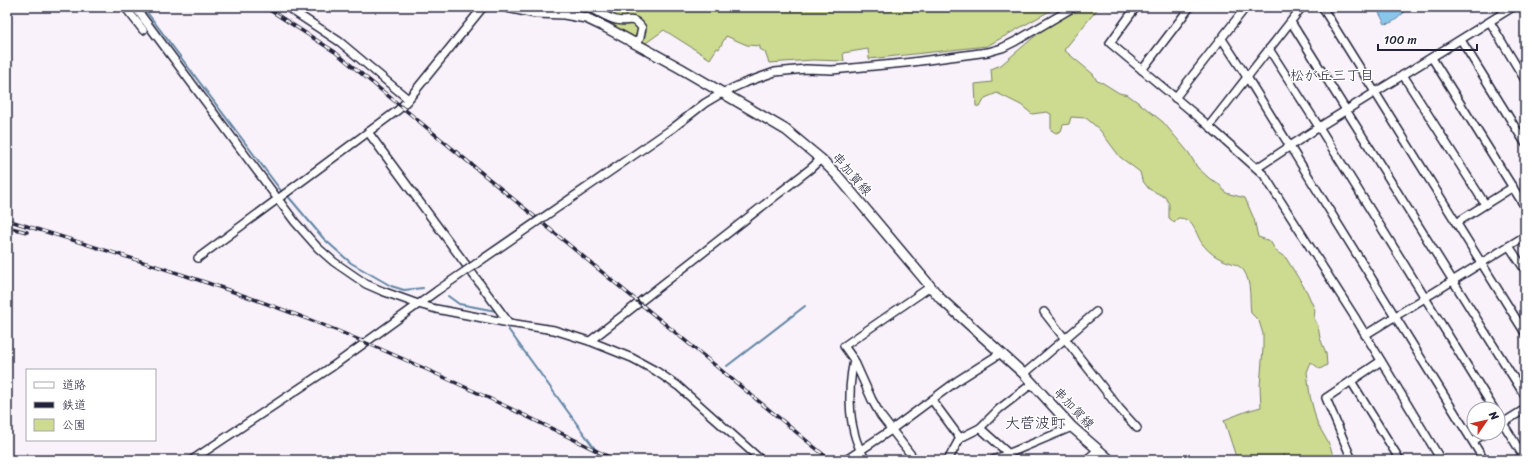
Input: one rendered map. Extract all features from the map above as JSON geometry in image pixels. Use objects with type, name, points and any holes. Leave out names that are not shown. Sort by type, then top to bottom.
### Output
[{"type":"main road","name":"串加賀線","points":[[507,7],[536,13],[564,14],[586,18],[636,44],[786,130],[821,159],[837,175],[930,287],[959,317],[1024,374],[1072,427],[1110,460]]},
{"type":"street","points":[[125,7],[143,30]]},
{"type":"street","points":[[135,7],[296,222],[318,248],[351,275],[382,291],[418,304],[509,323],[554,330],[590,341],[632,358],[656,371],[678,386],[761,460]]},
{"type":"street","points":[[287,7],[340,42],[408,99]]},
{"type":"street","points":[[198,258],[398,110],[483,7]]},
{"type":"street","points":[[590,7],[617,21],[634,20],[639,24],[642,28],[636,44]]},
{"type":"street","points":[[192,460],[333,366],[418,304],[673,128],[705,103],[722,93],[774,72],[806,69],[832,70],[905,63],[988,52],[1002,48],[1016,41],[1074,7]]},
{"type":"street","points":[[1136,7],[1110,43],[1209,126],[1258,168],[1264,175],[1365,335],[1441,460]]},
{"type":"street","points":[[1142,70],[1190,7]]},
{"type":"street","points":[[1175,98],[1246,7]]},
{"type":"street","points":[[1209,126],[1302,7]]},
{"type":"street","points":[[1322,7],[1374,93],[1525,333]]},
{"type":"street","points":[[1258,168],[1319,126],[1513,7]]},
{"type":"street","points":[[1291,22],[1525,396]]},
{"type":"street","points":[[1490,22],[1525,80]]},
{"type":"street","points":[[1222,39],[1484,460]]},
{"type":"street","points":[[1461,40],[1525,143]]},
{"type":"street","points":[[1269,49],[1319,126],[1489,401]]},
{"type":"street","points":[[1432,58],[1525,207]]},
{"type":"street","points":[[1403,75],[1485,204]]},
{"type":"street","points":[[368,132],[509,323]]},
{"type":"street","points":[[590,341],[821,159]]},
{"type":"street","points":[[1456,223],[1512,187]]},
{"type":"street","points":[[1365,335],[1525,236]]},
{"type":"street","points":[[1509,246],[1525,270]]},
{"type":"street","points":[[915,460],[891,430],[872,400],[854,360],[844,346],[930,287]]},
{"type":"street","points":[[1044,312],[1136,428]]},
{"type":"street","points":[[1024,374],[1096,312]]},
{"type":"street","points":[[846,460],[891,430],[957,381],[1001,353]]},
{"type":"street","points":[[854,360],[851,372],[852,425],[860,452],[866,460]]},
{"type":"street","points":[[1352,460],[1326,399],[1328,396],[1381,361]]},
{"type":"street","points":[[1351,381],[1400,460]]},
{"type":"street","points":[[948,460],[960,438],[980,428],[999,409],[1033,383]]},
{"type":"street","points":[[932,400],[960,438]]},
{"type":"street","points":[[1506,420],[1525,409]]},
{"type":"street","points":[[993,460],[1072,427]]},
{"type":"street","points":[[980,428],[1011,453],[1017,460]]},
{"type":"street","points":[[1506,432],[1525,459]]},
{"type":"street","points":[[1086,460],[1098,450]]},
{"type":"green space","points":[[556,7],[1057,7],[987,46],[869,59],[868,49],[843,53],[844,61],[813,60],[769,63],[765,52],[760,49],[760,46],[747,45],[726,36],[719,49],[717,48],[710,59],[664,30],[646,43],[588,14]]},
{"type":"green space","points":[[1084,7],[1099,7],[1064,50],[1093,74],[1097,81],[1119,93],[1128,95],[1163,122],[1189,153],[1197,167],[1210,179],[1218,183],[1226,193],[1245,198],[1254,219],[1258,237],[1270,241],[1276,251],[1286,258],[1307,292],[1315,310],[1314,318],[1326,353],[1327,365],[1320,369],[1311,362],[1307,372],[1310,396],[1317,423],[1329,444],[1335,460],[1287,460],[1284,454],[1279,460],[1237,460],[1224,420],[1261,407],[1260,386],[1263,348],[1263,334],[1259,321],[1251,313],[1250,292],[1247,276],[1242,269],[1237,265],[1213,255],[1202,243],[1192,225],[1188,221],[1178,218],[1174,222],[1169,218],[1169,204],[1165,197],[1149,189],[1142,180],[1140,172],[1120,157],[1099,129],[1086,118],[1071,117],[1069,124],[1063,125],[1061,131],[1056,133],[1051,130],[1051,114],[1047,112],[1032,114],[1021,105],[997,93],[985,98],[980,107],[976,106],[975,84],[992,82],[991,69],[1001,65],[1047,26]]},
{"type":"water","points":[[1376,7],[1411,7],[1393,22],[1385,24]]},
{"type":"waterway","points":[[143,7],[282,192]]},
{"type":"waterway","points":[[287,195],[324,239],[351,263],[391,286],[404,290],[423,288]]},
{"type":"waterway","points":[[448,296],[459,304],[496,311]]},
{"type":"waterway","points":[[727,366],[805,306]]},
{"type":"waterway","points":[[508,329],[603,460]]},
{"type":"railway","points":[[265,7],[335,52],[830,460]]},
{"type":"railway","points":[[7,220],[132,258],[256,300],[338,331],[478,393],[615,460]]},
{"type":"railway","points":[[7,227],[27,232]]},
{"type":"district","name":"松が丘三丁目","points":[[1332,75]]},
{"type":"district","name":"大菅波町","points":[[1035,423]]}]
